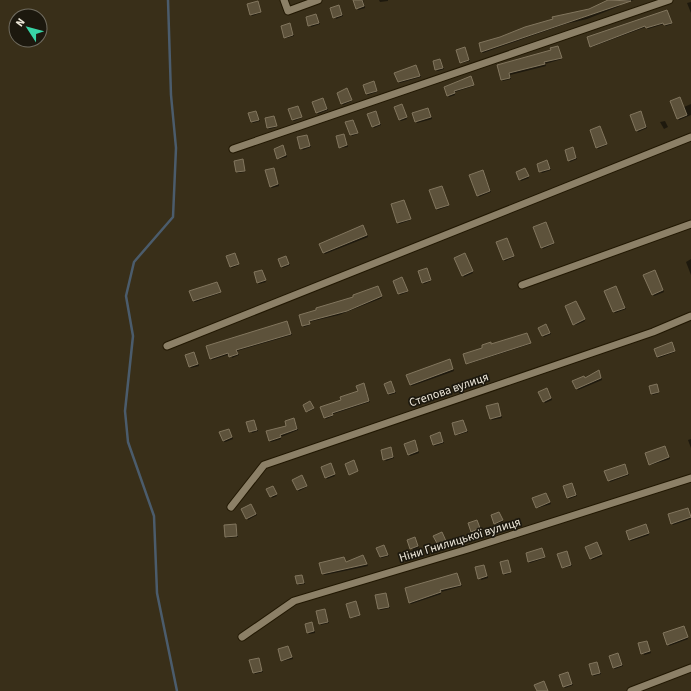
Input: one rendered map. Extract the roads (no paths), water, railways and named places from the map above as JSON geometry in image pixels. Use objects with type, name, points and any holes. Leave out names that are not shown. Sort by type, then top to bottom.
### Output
[{"type":"street","points":[[284,0],[288,11],[318,0]]},
{"type":"street","points":[[233,149],[669,0]]},
{"type":"street","points":[[167,346],[691,137]]},
{"type":"street","points":[[522,285],[691,224]]},
{"type":"street","name":"Степова вулиця","points":[[231,507],[264,465],[653,332],[691,316]]},
{"type":"street","name":"Ніни Гнилицької вулиця","points":[[242,636],[294,601],[468,549],[691,478]]},
{"type":"street","points":[[631,691],[691,668]]},
{"type":"waterway","points":[[168,0],[171,95],[176,148],[173,217],[134,262],[126,296],[133,336],[125,411],[128,442],[154,516],[157,593],[177,691]]}]
